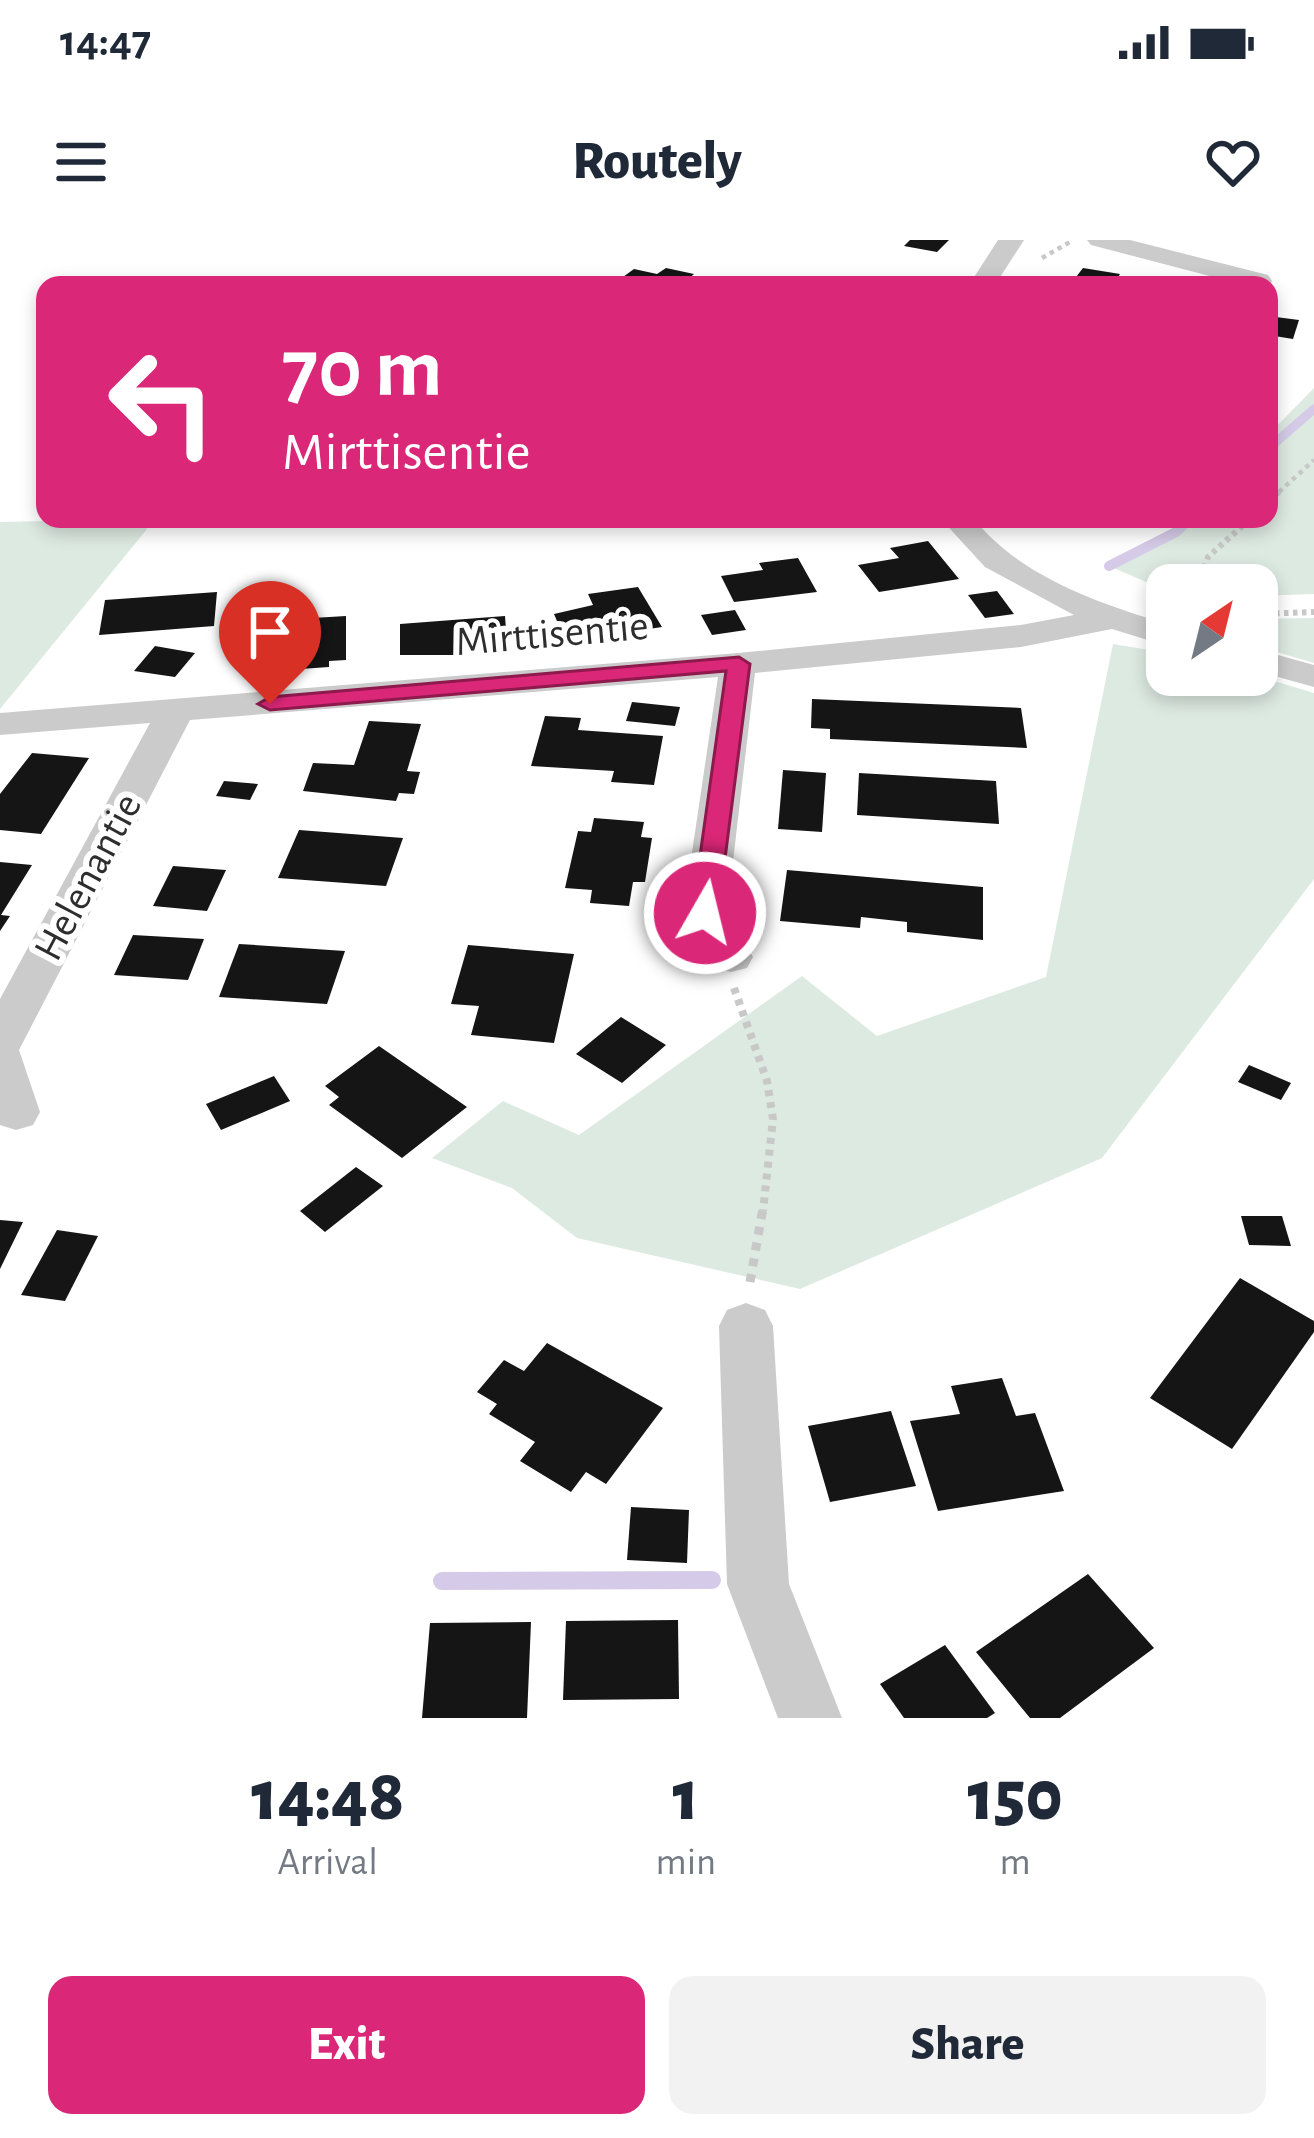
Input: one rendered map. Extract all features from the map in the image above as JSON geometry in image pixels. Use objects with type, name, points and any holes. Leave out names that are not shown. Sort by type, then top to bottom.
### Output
[{"type":"street","points":[[988,276],[1012,240]]},
{"type":"street","points":[[1100,240],[1240,276]]},
{"type":"street","points":[[963,528],[1038,588],[1146,629]]},
{"type":"street","name":"Mirttisentie","points":[[0,724],[739,664],[1021,637],[1110,619]]},
{"type":"street","points":[[731,957],[705,913],[739,664]]},
{"type":"street","points":[[1278,666],[1314,676]]},
{"type":"street","name":"Helenantie","points":[[0,1042],[176,711]]},
{"type":"street","points":[[0,1058],[16,1112]]},
{"type":"street","points":[[746,1326],[758,1584],[810,1718]]},
{"type":"path","points":[[1278,494],[1314,460]]},
{"type":"path","points":[[1206,564],[1240,528]]},
{"type":"path","points":[[1278,613],[1314,612]]},
{"type":"path","points":[[731,957],[736,1006],[771,1097],[769,1192],[752,1256],[746,1326]]},
{"type":"shaded area","points":[[1314,388],[1314,594],[1278,595],[1278,564],[1146,564],[1146,582],[1109,566],[1180,528],[1278,528],[1278,425]]},
{"type":"shaded area","points":[[36,521],[36,528],[147,529],[0,709],[0,522]]},
{"type":"shaded area","points":[[1314,618],[1314,663],[1278,652],[1278,619]]},
{"type":"shaded area","points":[[1113,644],[1146,650],[1146,696],[1278,696],[1278,682],[1314,693],[1314,879],[1102,1158],[800,1289],[577,1238],[512,1188],[432,1158],[503,1101],[579,1135],[802,976],[877,1036],[1046,977]]},
{"type":"building","points":[[910,240],[949,240],[937,252],[904,246]]},
{"type":"building","points":[[666,268],[694,274],[624,276],[634,269],[657,274]]},
{"type":"building","points":[[1083,268],[1120,274],[1119,276],[1077,276]]},
{"type":"building","points":[[1278,317],[1299,320],[1293,339],[1278,336]]},
{"type":"building","points":[[928,541],[959,579],[879,592],[858,565],[899,558],[890,548]]},
{"type":"building","points":[[798,558],[817,592],[734,602],[721,576],[763,570],[759,563]]},
{"type":"building","points":[[638,587],[662,627],[642,630],[645,636],[568,647],[554,614],[593,605],[588,594]]},
{"type":"building","points":[[997,591],[1014,614],[985,618],[968,595]]},
{"type":"building","points":[[217,592],[214,626],[99,635],[105,600]]},
{"type":"building","points":[[735,610],[746,630],[712,635],[701,615]]},
{"type":"building","points":[[346,616],[346,660],[329,661],[329,667],[245,673],[248,637],[295,630],[296,619]]},
{"type":"building","points":[[505,616],[507,643],[488,644],[489,649],[470,651],[470,655],[400,655],[400,624]]},
{"type":"building","points":[[155,646],[195,653],[175,677],[134,671]]},
{"type":"building","points":[[812,699],[1021,708],[1027,748],[830,739],[830,729],[811,728]]},
{"type":"building","points":[[632,702],[680,707],[675,726],[626,721]]},
{"type":"building","points":[[545,716],[581,718],[578,730],[663,736],[654,785],[611,782],[614,771],[531,766]]},
{"type":"building","points":[[369,721],[421,724],[407,771],[420,772],[414,794],[399,793],[396,801],[303,791],[313,763],[354,765]]},
{"type":"building","points":[[32,753],[89,758],[41,834],[0,830],[0,794]]},
{"type":"building","points":[[783,770],[826,773],[822,832],[778,829]]},
{"type":"building","points":[[859,773],[996,781],[999,824],[857,815]]},
{"type":"building","points":[[224,781],[258,784],[250,800],[216,796]]},
{"type":"building","points":[[594,818],[644,822],[641,837],[652,838],[645,882],[633,882],[629,906],[590,903],[592,890],[565,888],[578,831],[591,832]]},
{"type":"building","points":[[299,830],[403,838],[386,886],[278,878]]},
{"type":"building","points":[[0,862],[32,865],[1,915],[10,916],[0,931]]},
{"type":"building","points":[[173,866],[226,870],[207,911],[153,906]]},
{"type":"building","points":[[787,870],[983,887],[983,940],[907,932],[907,922],[861,917],[860,928],[780,921]]},
{"type":"building","points":[[133,935],[204,939],[188,980],[114,975]]},
{"type":"building","points":[[239,944],[345,951],[327,1004],[219,997]]},
{"type":"building","points":[[468,945],[574,954],[554,1043],[471,1035],[479,1006],[451,1004]]},
{"type":"building","points":[[621,1017],[666,1045],[622,1083],[576,1054]]},
{"type":"building","points":[[379,1046],[467,1107],[402,1158],[329,1105],[339,1097],[325,1086]]},
{"type":"building","points":[[1249,1065],[1291,1083],[1281,1100],[1238,1082]]},
{"type":"building","points":[[274,1076],[290,1101],[221,1130],[206,1104]]},
{"type":"building","points":[[356,1167],[383,1186],[325,1232],[300,1211]]},
{"type":"building","points":[[1241,1216],[1282,1216],[1291,1246],[1249,1245]]},
{"type":"building","points":[[0,1220],[23,1222],[0,1269]]},
{"type":"building","points":[[57,1230],[98,1236],[65,1301],[21,1295]]},
{"type":"building","points":[[1240,1278],[1314,1321],[1314,1332],[1232,1449],[1150,1398]]},
{"type":"building","points":[[547,1343],[663,1408],[606,1484],[586,1472],[571,1492],[520,1461],[535,1442],[489,1414],[497,1404],[477,1392],[504,1360],[524,1371]]},
{"type":"building","points":[[1002,1378],[1016,1416],[1035,1413],[1064,1491],[938,1511],[910,1421],[960,1414],[951,1386]]},
{"type":"building","points":[[891,1411],[916,1486],[830,1502],[808,1426]]},
{"type":"building","points":[[631,1507],[689,1510],[687,1563],[627,1560]]},
{"type":"building","points":[[1088,1574],[1154,1648],[1060,1718],[1030,1718],[976,1652]]},
{"type":"building","points":[[678,1620],[679,1699],[563,1700],[566,1621]]},
{"type":"building","points":[[531,1622],[527,1718],[422,1718],[430,1623]]},
{"type":"building","points":[[945,1645],[995,1713],[987,1718],[904,1718],[880,1684]]},
{"type":"waterway","points":[[1278,440],[1314,409]]},
{"type":"waterway","points":[[1109,566],[1180,528]]},
{"type":"waterway","points":[[442,1581],[712,1580]]},
{"type":"route","points":[[270,704],[739,664],[705,913]]}]
